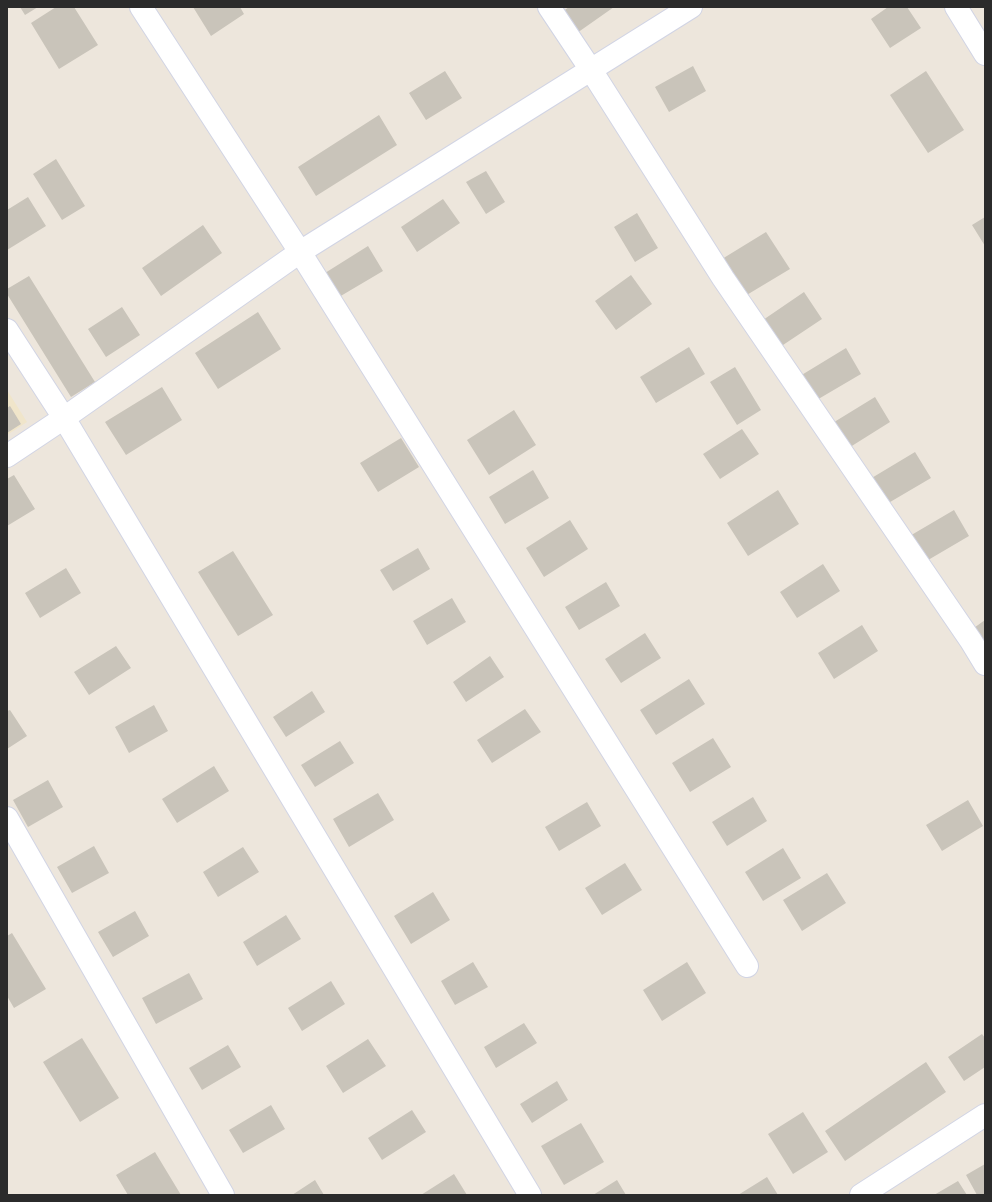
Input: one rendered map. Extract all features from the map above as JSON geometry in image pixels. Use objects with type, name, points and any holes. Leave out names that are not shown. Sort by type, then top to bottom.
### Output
[{"type":"street","points":[[141,7],[300,252],[746,966]]},
{"type":"street","points":[[549,7],[723,278],[971,640],[985,664]]},
{"type":"street","points":[[7,456],[64,418],[300,252],[691,7]]},
{"type":"street","points":[[956,7],[985,54]]},
{"type":"street","points":[[7,330],[64,418],[530,1195]]},
{"type":"street","points":[[7,818],[223,1195]]},
{"type":"street","points":[[861,1195],[985,1115]]},
{"type":"shaded area","points":[[7,390],[27,422],[7,435]]},
{"type":"building","points":[[20,7],[38,7],[25,15]]},
{"type":"building","points":[[56,7],[74,7],[98,45],[59,69],[31,23]]},
{"type":"building","points":[[193,7],[240,7],[244,14],[211,36]]},
{"type":"building","points":[[569,7],[614,7],[577,33],[562,12]]},
{"type":"building","points":[[888,7],[907,7],[921,28],[890,48],[871,19]]},
{"type":"building","points":[[693,66],[706,91],[669,112],[655,87]]},
{"type":"building","points":[[445,71],[462,98],[426,120],[409,93]]},
{"type":"building","points":[[926,71],[964,130],[928,153],[890,95]]},
{"type":"building","points":[[379,115],[397,145],[316,196],[298,167]]},
{"type":"building","points":[[56,159],[85,206],[62,220],[33,174]]},
{"type":"building","points":[[486,171],[505,202],[486,214],[466,182]]},
{"type":"building","points":[[28,197],[46,226],[7,250],[7,210]]},
{"type":"building","points":[[443,199],[460,223],[417,252],[401,227]]},
{"type":"building","points":[[637,213],[658,248],[635,262],[614,227]]},
{"type":"building","points":[[985,217],[985,246],[972,225]]},
{"type":"building","points":[[203,225],[222,253],[161,296],[142,268]]},
{"type":"building","points":[[766,232],[790,269],[745,296],[722,259]]},
{"type":"building","points":[[368,246],[383,271],[339,297],[325,273]]},
{"type":"building","points":[[631,275],[652,304],[616,330],[595,301]]},
{"type":"building","points":[[29,276],[95,382],[71,397],[7,294],[7,289]]},
{"type":"building","points":[[804,292],[822,319],[780,347],[763,320]]},
{"type":"building","points":[[122,307],[140,335],[106,357],[88,329]]},
{"type":"building","points":[[258,312],[281,349],[218,389],[195,353]]},
{"type":"building","points":[[689,347],[705,374],[656,403],[640,377]]},
{"type":"building","points":[[846,348],[861,374],[815,401],[800,376]]},
{"type":"building","points":[[735,367],[761,410],[737,425],[710,382]]},
{"type":"building","points":[[162,387],[182,420],[126,455],[105,422]]},
{"type":"building","points":[[875,397],[890,422],[847,449],[831,424]]},
{"type":"building","points":[[10,406],[21,424],[7,433],[7,408]]},
{"type":"building","points":[[514,410],[536,445],[489,475],[467,440]]},
{"type":"building","points":[[742,429],[759,454],[720,479],[703,454]]},
{"type":"building","points":[[401,438],[419,467],[378,492],[360,463]]},
{"type":"building","points":[[915,452],[931,478],[885,505],[870,479]]},
{"type":"building","points":[[533,470],[549,498],[505,524],[489,497]]},
{"type":"building","points":[[14,475],[35,509],[7,526],[7,479]]},
{"type":"building","points":[[778,490],[799,524],[748,556],[727,523]]},
{"type":"building","points":[[954,510],[969,536],[923,563],[908,537]]},
{"type":"building","points":[[570,520],[588,549],[544,577],[526,548]]},
{"type":"building","points":[[418,548],[430,569],[393,591],[380,570]]},
{"type":"building","points":[[233,551],[273,615],[238,636],[198,572]]},
{"type":"building","points":[[823,564],[840,591],[797,618],[780,592]]},
{"type":"building","points":[[66,568],[81,593],[40,618],[25,593]]},
{"type":"building","points":[[606,582],[620,606],[579,630],[565,607]]},
{"type":"building","points":[[452,598],[466,622],[427,645],[413,621]]},
{"type":"building","points":[[985,620],[985,653],[971,630]]},
{"type":"building","points":[[862,625],[878,651],[834,679],[818,653]]},
{"type":"building","points":[[645,633],[661,658],[621,683],[605,659]]},
{"type":"building","points":[[116,646],[131,668],[89,695],[74,672]]},
{"type":"building","points":[[490,656],[504,677],[466,702],[453,682]]},
{"type":"building","points":[[689,679],[705,704],[656,735],[640,710]]},
{"type":"building","points":[[312,691],[325,712],[286,737],[273,717]]},
{"type":"building","points":[[154,705],[168,731],[129,753],[115,727]]},
{"type":"building","points":[[525,709],[541,732],[492,763],[477,740]]},
{"type":"building","points":[[10,710],[27,736],[7,749],[7,711]]},
{"type":"building","points":[[713,738],[731,767],[690,792],[672,763]]},
{"type":"building","points":[[340,741],[354,763],[315,787],[301,765]]},
{"type":"building","points":[[214,766],[229,791],[177,823],[162,799]]},
{"type":"building","points":[[48,780],[63,807],[28,827],[13,800]]},
{"type":"building","points":[[378,793],[394,820],[349,847],[333,819]]},
{"type":"building","points":[[753,797],[767,821],[727,846],[712,822]]},
{"type":"building","points":[[968,800],[983,826],[942,851],[926,825]]},
{"type":"building","points":[[587,802],[601,826],[559,851],[545,827]]},
{"type":"building","points":[[94,846],[109,873],[72,893],[57,867]]},
{"type":"building","points":[[243,847],[259,872],[218,897],[203,872]]},
{"type":"building","points":[[783,848],[801,878],[763,901],[745,872]]},
{"type":"building","points":[[625,863],[642,890],[602,915],[585,888]]},
{"type":"building","points":[[827,873],[846,903],[802,931],[783,900]]},
{"type":"building","points":[[433,892],[450,920],[411,944],[394,916]]},
{"type":"building","points":[[135,911],[149,936],[113,957],[98,932]]},
{"type":"building","points":[[286,915],[301,939],[257,966],[243,942]]},
{"type":"building","points":[[12,933],[46,989],[14,1008],[7,996],[7,936]]},
{"type":"building","points":[[473,962],[488,987],[455,1005],[441,981]]},
{"type":"building","points":[[687,962],[706,993],[662,1021],[643,990]]},
{"type":"building","points":[[189,973],[203,999],[156,1024],[142,998]]},
{"type":"building","points":[[331,981],[345,1004],[302,1031],[288,1008]]},
{"type":"building","points":[[524,1023],[537,1043],[496,1068],[484,1047]]},
{"type":"building","points":[[982,1034],[985,1038],[985,1067],[964,1081],[948,1057]]},
{"type":"building","points":[[82,1038],[119,1098],[80,1122],[43,1062]]},
{"type":"building","points":[[368,1039],[386,1066],[343,1093],[326,1066]]},
{"type":"building","points":[[228,1045],[241,1067],[202,1090],[189,1068]]},
{"type":"building","points":[[926,1062],[946,1092],[845,1161],[825,1131]]},
{"type":"building","points":[[557,1081],[568,1100],[532,1123],[520,1104]]},
{"type":"building","points":[[271,1105],[285,1129],[243,1153],[229,1130]]},
{"type":"building","points":[[412,1110],[426,1132],[382,1160],[368,1138]]},
{"type":"building","points":[[803,1112],[828,1152],[793,1174],[768,1134]]},
{"type":"building","points":[[581,1123],[604,1162],[564,1185],[541,1146]]},
{"type":"building","points":[[155,1152],[181,1195],[128,1195],[116,1175]]},
{"type":"building","points":[[985,1164],[985,1195],[977,1195],[966,1175]]},
{"type":"building","points":[[454,1174],[467,1195],[421,1195]]},
{"type":"building","points":[[767,1177],[778,1195],[738,1195]]},
{"type":"building","points":[[315,1180],[324,1195],[292,1195]]},
{"type":"building","points":[[617,1180],[626,1195],[593,1195]]},
{"type":"building","points":[[958,1181],[967,1195],[934,1195]]}]
